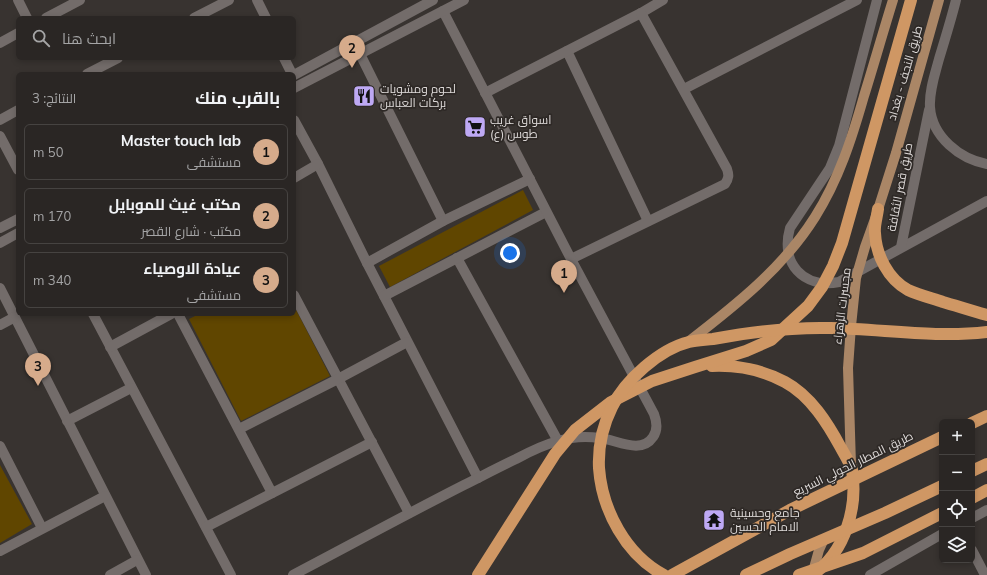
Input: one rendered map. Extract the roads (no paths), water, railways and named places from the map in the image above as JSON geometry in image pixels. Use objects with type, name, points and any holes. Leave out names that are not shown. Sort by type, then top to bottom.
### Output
[{"type":"highway","points":[[478,575],[554,454],[575,430],[600,410],[652,381],[746,351],[771,340],[808,306],[822,287],[833,266],[842,243],[911,0]]},
{"type":"highway","points":[[878,209],[874,232],[876,244],[885,268],[893,278],[907,289],[915,293],[987,315]]},
{"type":"highway","points":[[664,575],[636,553],[617,527],[610,513],[603,491],[599,468],[599,452],[603,432],[609,414],[616,400],[624,387],[659,356],[688,342],[740,334],[793,329],[830,328],[932,334],[987,332]]},
{"type":"highway","points":[[695,367],[725,365],[767,374],[786,382],[808,400],[826,421],[851,468],[853,500],[850,517],[843,538],[822,571],[812,575]]},
{"type":"highway","points":[[975,422],[987,416]]},
{"type":"highway","name":"طريق المطار الحولي السريع","points":[[672,575],[790,510],[939,438]]},
{"type":"highway","points":[[975,470],[987,464]]},
{"type":"highway","points":[[746,575],[939,487]]},
{"type":"highway","points":[[975,496],[987,490]]},
{"type":"highway","points":[[799,575],[863,553],[939,515]]},
{"type":"main road","points":[[688,342],[748,294],[784,258],[801,238],[822,205],[840,171],[849,146],[893,0]]},
{"type":"main road","name":"طريق النجف - بغداد","points":[[896,153],[939,0]]},
{"type":"main road","name":"مجسرات الزهراء","points":[[851,468],[848,368],[853,300],[860,262],[896,153]]},
{"type":"main road","points":[[812,575],[819,550],[824,539]]},
{"type":"street","points":[[18,0],[26,16]]},
{"type":"street","points":[[50,16],[80,0]]},
{"type":"street","points":[[198,16],[229,0]]},
{"type":"street","points":[[257,0],[265,16]]},
{"type":"street","points":[[296,73],[433,0]]},
{"type":"street","points":[[296,87],[464,0]]},
{"type":"street","points":[[684,89],[857,0]]},
{"type":"street","points":[[877,0],[839,146],[830,168],[790,228],[787,238],[787,248],[789,258],[801,275],[819,284],[829,284],[848,278],[901,247]]},
{"type":"street","name":"طريق قصر الثقافة","points":[[901,247],[930,107],[932,85],[956,0]]},
{"type":"street","points":[[484,93],[641,13],[658,1]]},
{"type":"street","points":[[293,575],[409,513],[538,448],[572,438],[600,438],[635,446],[642,446],[649,442],[654,436],[656,429],[654,414],[546,212],[443,10]]},
{"type":"street","points":[[571,259],[725,184],[728,179],[729,174],[727,169],[641,13]]},
{"type":"street","points":[[0,43],[16,34]]},
{"type":"street","points":[[567,51],[648,221]]},
{"type":"street","points":[[360,54],[443,221]]},
{"type":"street","points":[[91,72],[114,60]]},
{"type":"street","points":[[285,60],[291,72]]},
{"type":"street","name":"طريق قصر الثقافة","points":[[930,107],[938,132],[946,142],[966,158],[987,164]]},
{"type":"street","points":[[0,120],[16,111]]},
{"type":"street","points":[[296,124],[478,478]]},
{"type":"street","points":[[0,136],[16,166]]},
{"type":"street","points":[[296,177],[318,164]]},
{"type":"street","points":[[367,263],[443,221],[530,180]]},
{"type":"street","name":"طريق قصر الثقافة","points":[[901,247],[987,201]]},
{"type":"street","points":[[384,296],[546,212]]},
{"type":"street","points":[[0,228],[16,220]]},
{"type":"street","points":[[0,243],[16,234]]},
{"type":"street","points":[[457,258],[558,441]]},
{"type":"street","points":[[0,288],[146,575]]},
{"type":"street","points":[[296,299],[409,513]]},
{"type":"street","points":[[94,316],[231,575]]},
{"type":"street","points":[[110,347],[167,316]]},
{"type":"street","points":[[179,316],[272,493]]},
{"type":"street","points":[[0,325],[14,317]]},
{"type":"street","points":[[239,429],[407,342]]},
{"type":"street","points":[[67,421],[131,388]]},
{"type":"street","points":[[206,527],[372,442]]},
{"type":"street","points":[[0,446],[42,528]]},
{"type":"street","points":[[0,551],[105,496]]},
{"type":"street","points":[[975,516],[987,510]]},
{"type":"street","points":[[870,575],[939,536]]},
{"type":"street","points":[[975,556],[985,574]]},
{"type":"street","points":[[110,575],[138,560]]},
{"type":"place","name":"مكتب غيث للموبايل","points":[[352,68]]},
{"type":"place","name":"لحوم ومشويات بركات العباس","points":[[364,96]]},
{"type":"place","name":"اسواق غريب طوس (ع)","points":[[475,127]]},
{"type":"place","name":"Master touch lab","points":[[564,293]]},
{"type":"place","name":"عيادة الاوصياء","points":[[38,386]]},
{"type":"place","name":"جامع وحسينية الامام الحسين","points":[[714,520]]}]
